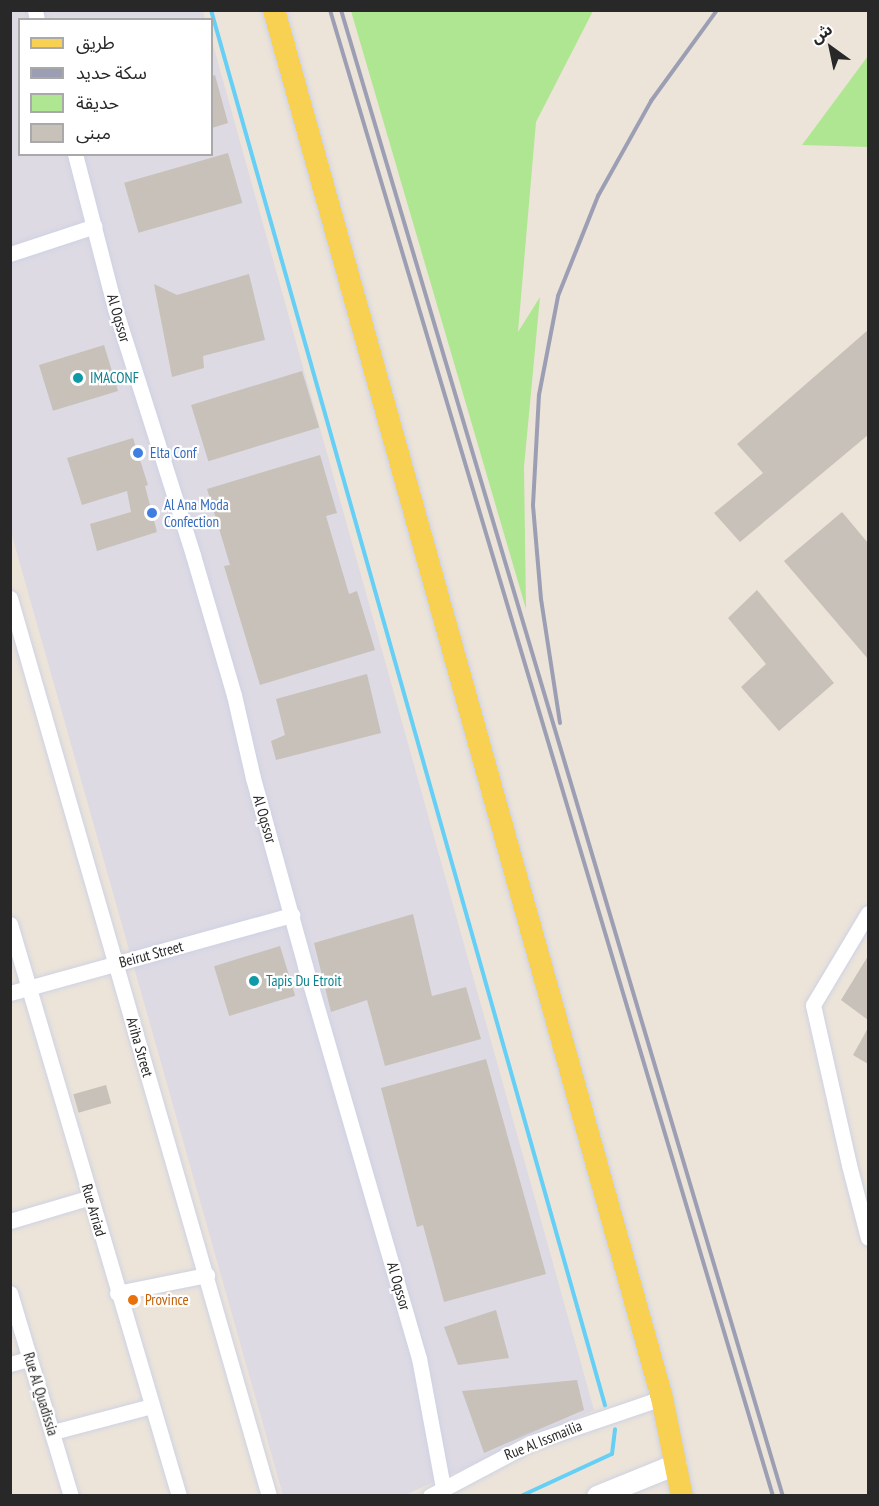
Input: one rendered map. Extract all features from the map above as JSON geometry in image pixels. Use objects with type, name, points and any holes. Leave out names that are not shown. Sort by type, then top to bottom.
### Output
[{"type":"main road","points":[[274,10],[662,1398],[682,1496]]},
{"type":"street","name":"Al Oqssor","points":[[76,156],[140,391],[193,555],[228,674],[253,778],[419,1358],[443,1487]]},
{"type":"street","points":[[10,254],[95,226]]},
{"type":"street","name":"Ariha Street","points":[[11,602],[269,1496]]},
{"type":"street","points":[[868,913],[813,1005],[868,1238]]},
{"type":"street","name":"Beirut Street","points":[[10,993],[292,915]]},
{"type":"street","name":"Rue Arriad","points":[[10,924],[117,1293],[179,1496]]},
{"type":"street","points":[[10,1221],[91,1197]]},
{"type":"street","points":[[117,1293],[207,1275]]},
{"type":"street","name":"Rue Al Quadissia","points":[[10,1293],[53,1432],[70,1496]]},
{"type":"street","points":[[10,1364],[29,1359]]},
{"type":"street","name":"Rue Al Issmailia","points":[[430,1496],[443,1487],[541,1439],[662,1398]]},
{"type":"street","points":[[53,1432],[152,1406]]},
{"type":"street","points":[[597,1496],[676,1464]]},
{"type":"shaded area","points":[[10,11],[203,11],[205,18],[18,18],[18,156],[213,156],[213,45],[594,1410],[405,1495],[283,1495],[11,532]]},
{"type":"green space","points":[[351,11],[593,11],[536,122],[518,332],[540,297],[524,467],[526,609]]},
{"type":"green space","points":[[868,56],[868,147],[802,145]]},
{"type":"building","points":[[215,75],[228,123],[213,128],[213,76]]},
{"type":"building","points":[[228,153],[242,203],[139,233],[124,183]]},
{"type":"building","points":[[249,274],[265,340],[203,356],[204,368],[172,377],[154,284],[177,295]]},
{"type":"building","points":[[868,330],[868,435],[740,542],[714,513],[763,473],[737,444]]},
{"type":"building","name":"IMACONF","points":[[104,345],[118,391],[53,411],[39,365]]},
{"type":"building","points":[[302,371],[319,427],[208,461],[191,405]]},
{"type":"building","points":[[133,438],[148,485],[145,486],[157,532],[97,551],[90,524],[131,512],[127,491],[82,505],[67,458]]},
{"type":"building","points":[[320,455],[337,513],[326,516],[349,594],[357,591],[375,650],[260,685],[224,566],[230,565],[207,489]]},
{"type":"building","points":[[842,512],[868,543],[868,659],[784,561]]},
{"type":"building","points":[[757,590],[834,683],[779,731],[741,687],[766,664],[728,618]]},
{"type":"building","points":[[367,674],[381,733],[276,760],[271,741],[285,735],[276,699]]},
{"type":"building","points":[[413,914],[432,996],[466,987],[481,1039],[385,1066],[367,1000],[331,1012],[314,943]]},
{"type":"building","name":"Tapis Du Etroit","points":[[280,946],[295,996],[229,1016],[214,966]]},
{"type":"building","points":[[868,956],[868,1020],[841,1000]]},
{"type":"building","points":[[868,1028],[868,1064],[853,1055]]},
{"type":"building","points":[[486,1059],[546,1274],[444,1302],[423,1225],[417,1227],[381,1088]]},
{"type":"building","points":[[106,1085],[111,1103],[79,1113],[73,1094]]},
{"type":"building","points":[[496,1310],[509,1358],[458,1365],[444,1327]]},
{"type":"building","points":[[577,1380],[584,1410],[484,1453],[462,1391]]},
{"type":"waterway","points":[[211,10],[605,1405]]},
{"type":"waterway","points":[[521,1496],[612,1454],[615,1429]]},
{"type":"railway","points":[[330,10],[773,1496]]},
{"type":"railway","points":[[341,10],[783,1496]]},
{"type":"railway","points":[[560,723],[541,599],[533,505],[539,395],[558,296],[598,196],[651,101],[717,10]]},
{"type":"place","name":"IMACONF","points":[[78,378]]},
{"type":"place","name":"Elta Conf","points":[[138,453]]},
{"type":"place","name":"Al Ana Moda Confection","points":[[152,513]]},
{"type":"place","name":"Tapis Du Etroit","points":[[254,981]]},
{"type":"place","name":"Province","points":[[133,1300]]}]
